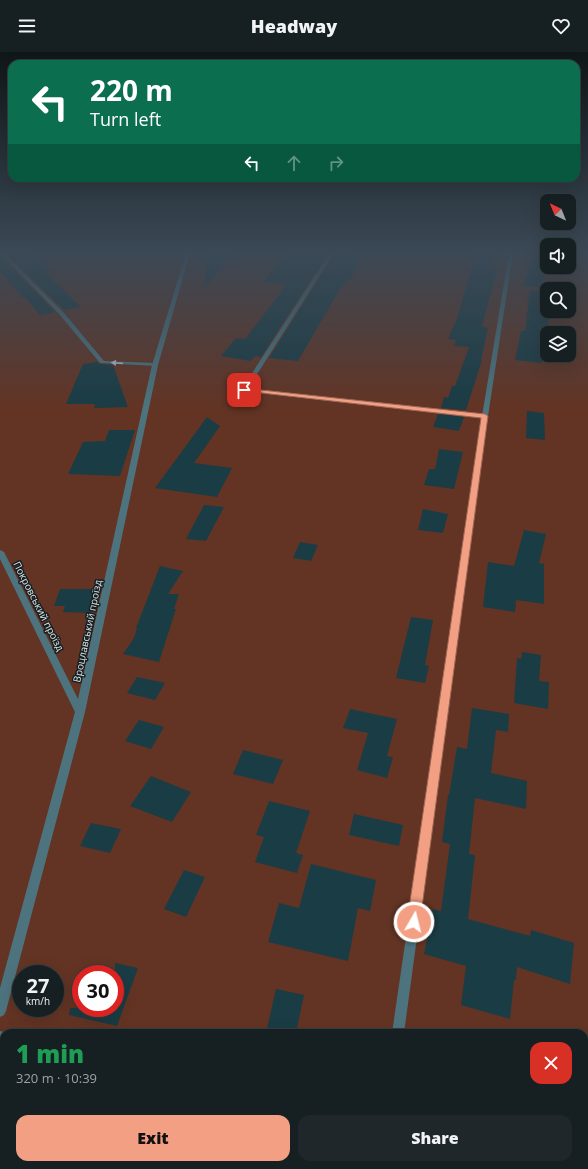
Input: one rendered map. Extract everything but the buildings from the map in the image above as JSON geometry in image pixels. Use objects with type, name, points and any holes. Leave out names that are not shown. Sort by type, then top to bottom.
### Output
[{"type":"street","points":[[53,305],[102,362],[155,365]]},
{"type":"street","name":"Вроцлавський проїзд","points":[[0,1012],[80,712],[155,365],[173,305]]},
{"type":"street","points":[[299,305],[244,390],[485,416]]},
{"type":"street","points":[[399,1029],[485,416],[503,305]]},
{"type":"street","name":"Покровський проїзд","points":[[0,552],[80,712]]},
{"type":"shaded area","points":[[0,305],[540,305],[540,318],[576,318],[576,305],[588,305],[588,1029],[0,1029]]},
{"type":"route","points":[[244,390],[485,416],[414,922]]}]
